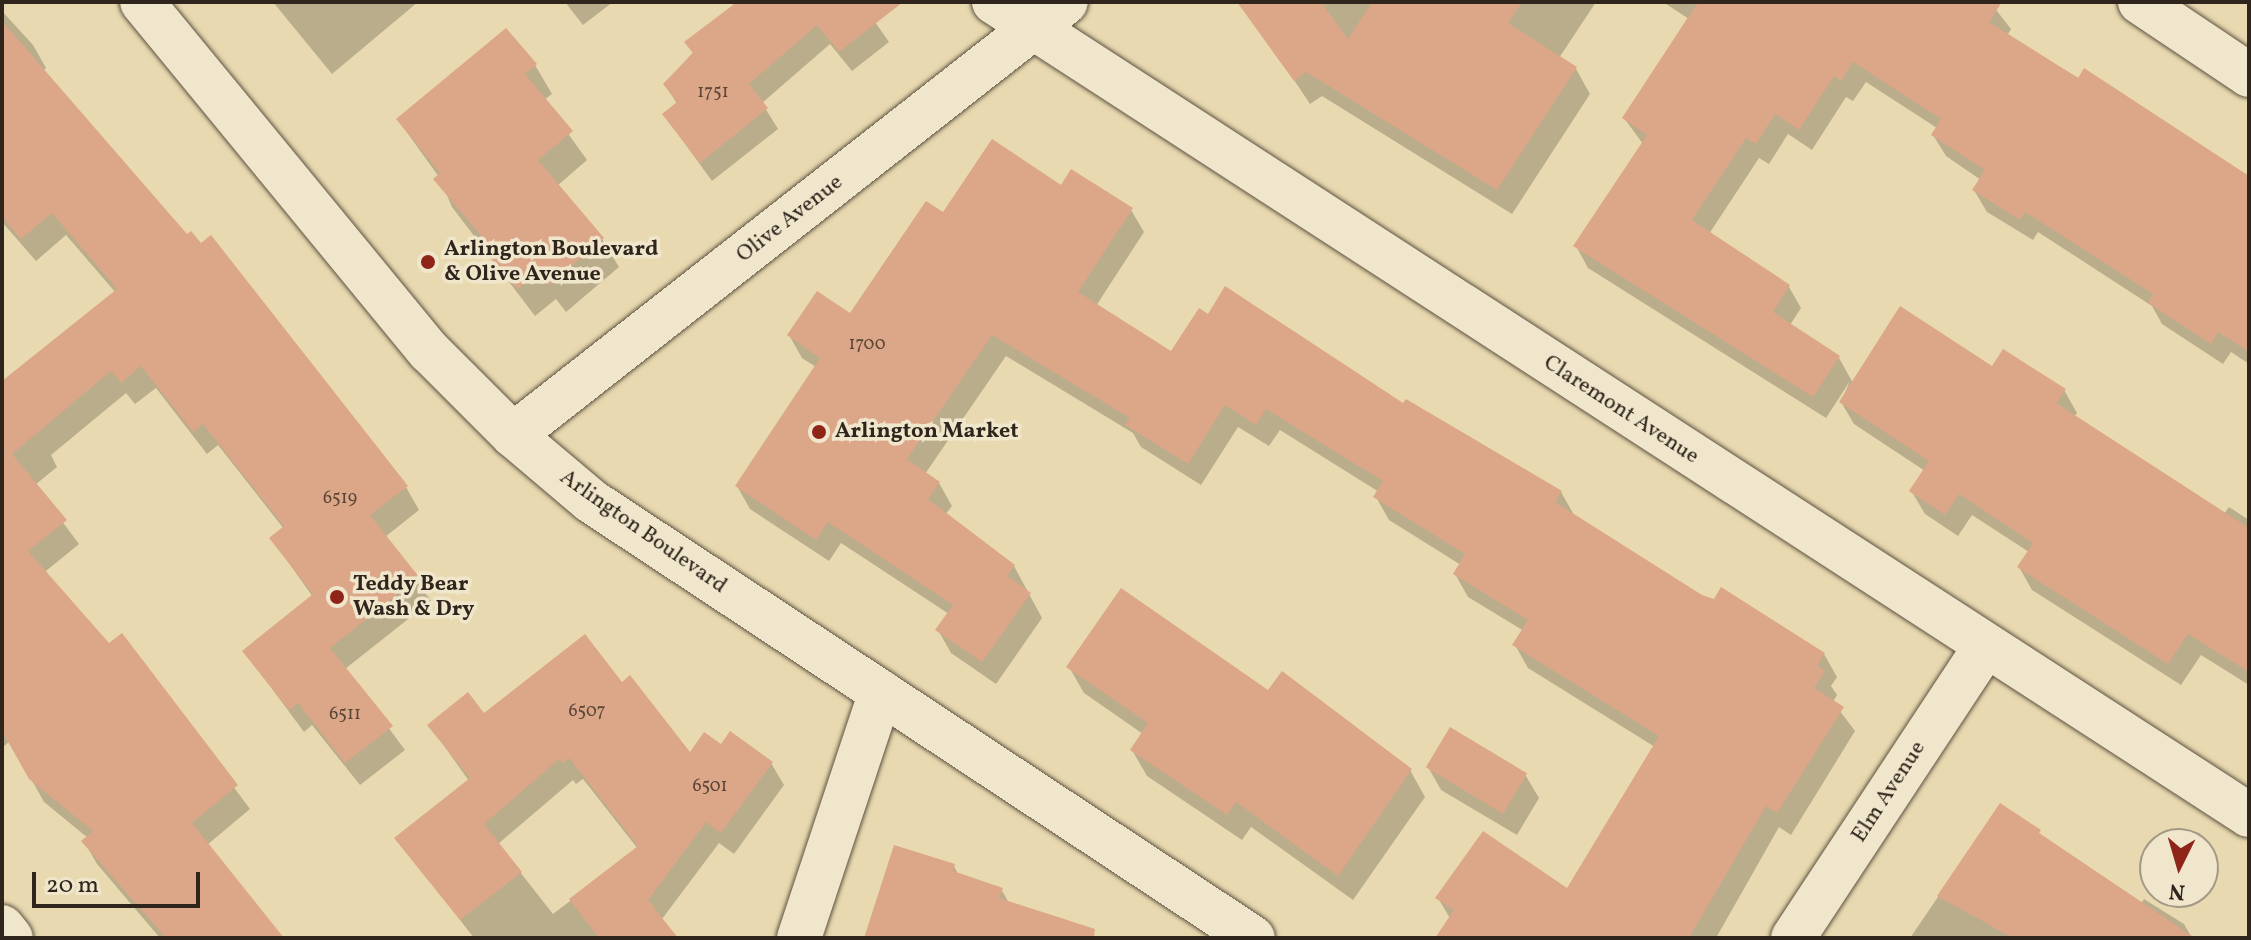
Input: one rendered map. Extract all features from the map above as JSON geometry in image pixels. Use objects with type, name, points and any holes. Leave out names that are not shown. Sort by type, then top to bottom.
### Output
[{"type":"street","name":"Arlington Boulevard","points":[[142,2],[429,351],[513,435],[591,501],[1253,938]]},
{"type":"street","name":"Claremont Avenue","points":[[994,2],[1050,15],[1985,647],[2249,815]]},
{"type":"street","points":[[2140,2],[2249,75]]},
{"type":"street","name":"Olive Avenue","points":[[513,435],[1050,15]]},
{"type":"street","name":"Elm Avenue","points":[[1793,938],[1985,647]]},
{"type":"street","points":[[799,938],[881,692]]},
{"type":"building","points":[[737,2],[903,2],[839,52],[817,25],[749,84],[768,108],[700,163],[662,114],[677,102],[663,84],[693,53],[684,42]]},
{"type":"building","points":[[1237,2],[1321,2],[1348,39],[1372,2],[1522,2],[1508,23],[1577,67],[1497,190],[1306,72],[1294,81]]},
{"type":"building","points":[[1698,2],[2002,2],[1989,22],[2078,78],[2084,68],[2249,176],[2249,352],[2218,332],[2211,344],[2148,303],[2153,294],[2025,212],[2020,220],[1972,190],[1985,170],[1931,135],[1941,119],[1853,62],[1841,81],[1834,76],[1799,130],[1775,114],[1756,144],[1746,138],[1692,220],[1790,285],[1773,312],[1840,356],[1813,397],[1573,246],[1647,135],[1622,118]]},
{"type":"building","points":[[2,21],[187,234],[191,231],[201,243],[211,235],[408,486],[370,515],[419,577],[330,648],[393,726],[345,763],[298,703],[289,710],[242,651],[313,594],[269,538],[284,526],[203,424],[193,432],[141,366],[121,383],[111,371],[12,454],[67,520],[28,551],[109,643],[122,633],[238,785],[192,823],[284,938],[166,938],[81,841],[93,831],[29,779],[2,731],[2,381],[117,289],[52,213],[21,239],[2,217]]},
{"type":"building","points":[[506,28],[537,64],[525,74],[573,131],[538,160],[604,238],[549,285],[538,272],[518,289],[478,244],[484,239],[433,179],[440,173],[396,119]]},
{"type":"building","points":[[992,139],[1061,185],[1071,169],[1133,208],[1078,292],[1171,351],[1199,308],[1208,314],[1225,286],[1403,403],[1406,399],[1562,491],[1555,502],[1702,595],[1714,599],[1721,587],[1825,653],[1817,666],[1825,671],[1814,688],[1844,707],[1777,813],[1766,806],[1689,938],[1435,938],[1454,910],[1435,898],[1483,831],[1567,888],[1659,736],[1512,645],[1528,620],[1453,574],[1465,554],[1373,497],[1383,481],[1266,409],[1256,425],[1225,405],[1188,464],[1125,425],[1130,418],[992,335],[907,459],[940,482],[928,499],[1015,565],[1007,576],[1031,593],[982,662],[935,630],[953,605],[828,522],[816,540],[735,486],[820,358],[787,335],[817,291],[850,313],[926,201],[943,212]]},
{"type":"building","points":[[1900,306],[1992,366],[2003,349],[2066,389],[2056,403],[2249,528],[2249,672],[2188,634],[2168,664],[2017,567],[2033,543],[1959,494],[1945,515],[1909,491],[1929,461],[1839,402]]},
{"type":"building","points":[[1121,588],[1268,690],[1282,671],[1412,769],[1338,876],[1236,802],[1227,815],[1130,750],[1148,723],[1066,667]]},
{"type":"building","points":[[585,634],[622,682],[630,675],[690,752],[704,732],[721,744],[730,731],[773,762],[721,833],[706,822],[648,900],[678,938],[599,938],[569,899],[638,846],[569,758],[563,763],[559,759],[484,824],[522,872],[460,920],[394,838],[470,778],[427,725],[468,692],[484,713]]},
{"type":"building","points":[[1450,727],[1527,773],[1503,814],[1426,767]]},
{"type":"building","points":[[2000,803],[2139,900],[2139,908],[2150,908],[2195,938],[2013,938],[1937,896]]},
{"type":"building","points":[[894,845],[955,864],[953,871],[1003,888],[999,898],[1095,929],[1094,938],[864,938]]},
{"type":"place","name":"Arlington Boulevard & Olive Avenue","points":[[428,262]]},
{"type":"place","name":"Arlington Market","points":[[819,432]]},
{"type":"place","name":"Teddy Bear Wash & Dry","points":[[337,597]]}]
